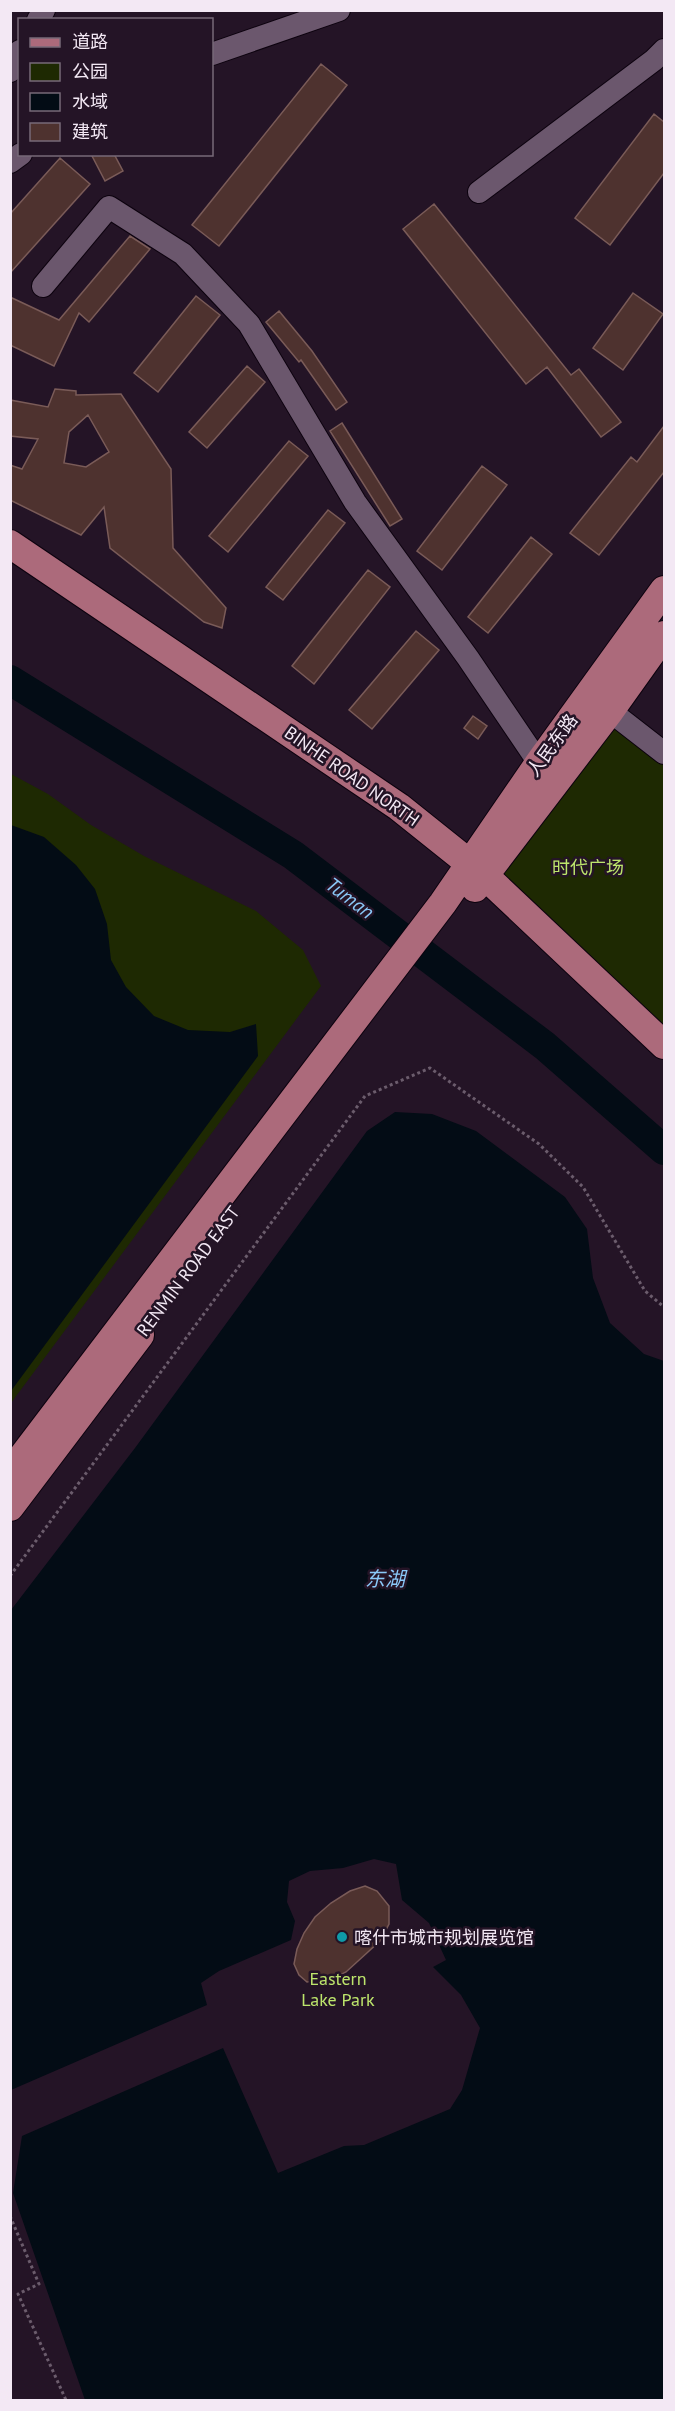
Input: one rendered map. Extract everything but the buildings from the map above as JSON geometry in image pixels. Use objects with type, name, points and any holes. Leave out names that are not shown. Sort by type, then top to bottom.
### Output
[{"type":"main road","name":"BINHE ROAD NORTH","points":[[10,544],[399,807],[477,869],[664,1046]]},
{"type":"main road","name":"人民东路","points":[[477,869],[539,763],[664,590]]},
{"type":"main road","name":"人民东路","points":[[357,1031],[477,869],[610,711],[664,635]]},
{"type":"main road","name":"RENMIN ROAD EAST","points":[[10,1473],[357,1031]]},
{"type":"main road","name":"RENMIN ROAD EAST","points":[[10,1507],[357,1031]]},
{"type":"street","points":[[213,54],[339,10]]},
{"type":"street","points":[[479,192],[654,60],[664,50]]},
{"type":"street","points":[[10,71],[18,55]]},
{"type":"street","points":[[43,286],[109,207],[183,254],[249,324],[355,502],[468,658],[539,763]]},
{"type":"street","points":[[610,711],[664,753]]},
{"type":"path","points":[[10,1576],[365,1096],[430,1068],[539,1144],[583,1187],[645,1291],[664,1307]]},
{"type":"path","points":[[10,2216],[39,2284],[18,2294],[66,2400]]},
{"type":"green space","name":"时代广场","points":[[610,711],[664,753],[664,1045],[484,875]]},
{"type":"green space","points":[[11,774],[48,794],[91,825],[144,856],[256,911],[303,950],[321,986],[11,1403]]},
{"type":"water","points":[[11,825],[44,837],[76,865],[95,889],[107,924],[111,960],[126,987],[154,1016],[188,1030],[230,1032],[256,1024],[258,1056],[11,1391]]},
{"type":"water","name":"东湖","points":[[395,1112],[432,1114],[476,1131],[565,1197],[587,1229],[593,1278],[610,1323],[644,1354],[664,1361],[664,2400],[85,2400],[13,2193],[22,2136],[223,2048],[278,2173],[344,2146],[364,2145],[450,2109],[462,2090],[480,2028],[461,1995],[433,1967],[446,1960],[429,1923],[402,1900],[396,1864],[374,1859],[343,1868],[310,1871],[289,1881],[287,1902],[295,1921],[291,1940],[219,1971],[201,1983],[207,2005],[11,2090],[11,1610],[135,1448],[367,1131]]},
{"type":"waterway","name":"Tuman","points":[[10,680],[293,855],[545,1046],[664,1150]]},
{"type":"place","name":"喀什市城市规划展览馆","points":[[342,1937]]},
{"type":"park label","name":"Eastern Lake Park","points":[[338,1988]]}]
